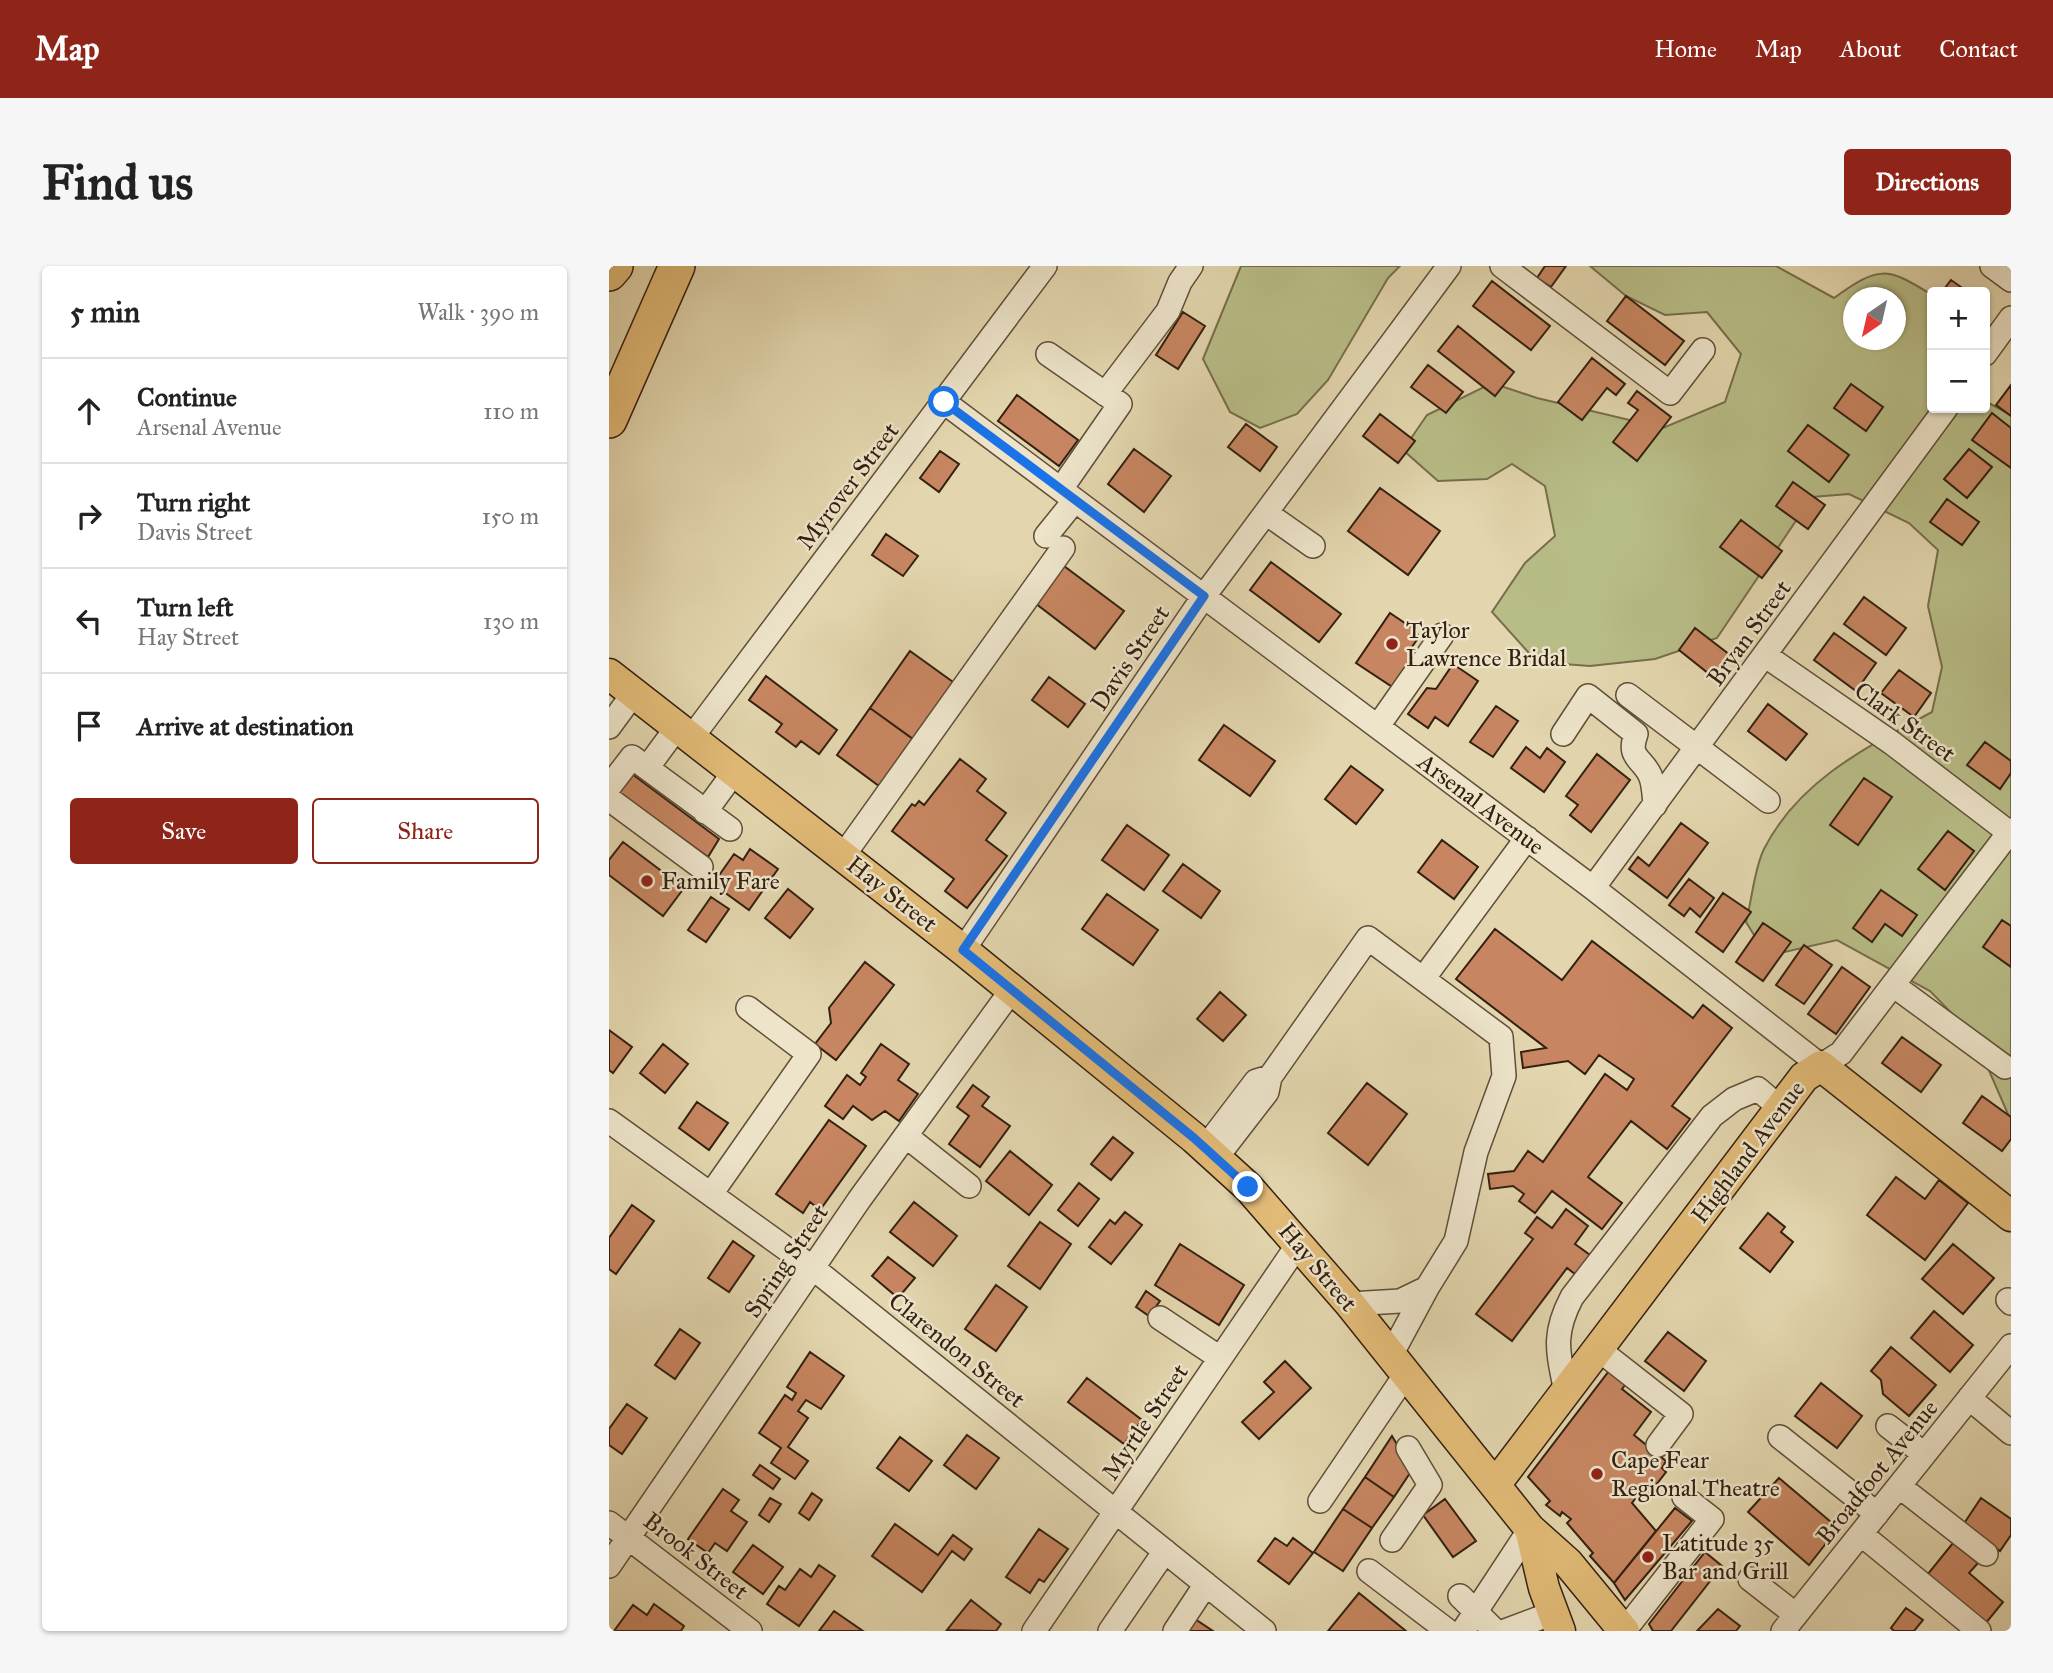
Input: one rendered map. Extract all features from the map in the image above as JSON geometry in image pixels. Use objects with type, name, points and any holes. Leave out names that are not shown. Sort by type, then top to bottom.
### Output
[{"type":"highway","points":[[609,273],[615,266]]},
{"type":"highway","points":[[609,420],[677,266]]},
{"type":"main road","name":"Hay Street","points":[[609,674],[963,950],[1211,1153],[1248,1187],[1350,1304],[1530,1529]]},
{"type":"main road","name":"Highland Avenue","points":[[1495,1485],[1804,1077],[1821,1066]]},
{"type":"main road","name":"Arsenal Avenue","points":[[1821,1066],[2011,1216]]},
{"type":"main road","points":[[1530,1529],[1569,1563],[1624,1631]]},
{"type":"main road","points":[[1530,1529],[1544,1588],[1545,1623]]},
{"type":"main road","points":[[1545,1623],[1592,1592]]},
{"type":"street","name":"Myrover Street","points":[[647,768],[685,732],[944,402],[1045,266]]},
{"type":"street","points":[[1105,394],[1168,311],[1180,282],[1191,266]]},
{"type":"street","name":"Davis Street","points":[[963,950],[1204,596],[1449,266]]},
{"type":"street","points":[[1502,266],[1670,393],[1703,350]]},
{"type":"street","points":[[1992,266],[2011,280]]},
{"type":"street","points":[[1988,350],[2011,317]]},
{"type":"street","points":[[843,856],[1055,542],[1068,494],[1120,404],[1048,354]]},
{"type":"street","name":"Arsenal Avenue","points":[[944,402],[1527,838],[1821,1066]]},
{"type":"street","name":"Bryan Street","points":[[1593,888],[1942,413]]},
{"type":"street","points":[[1266,513],[1313,546]]},
{"type":"street","points":[[1377,726],[1442,635]]},
{"type":"street","name":"Clark Street","points":[[1766,656],[1892,743],[2010,832]]},
{"type":"street","points":[[609,727],[634,693]]},
{"type":"street","points":[[1627,695],[1768,801]]},
{"type":"street","points":[[1563,734],[1588,696],[1636,734],[1634,752],[1639,763],[1649,772],[1655,805]]},
{"type":"street","points":[[609,787],[632,757],[730,830]]},
{"type":"street","points":[[705,811],[735,771]]},
{"type":"street","points":[[609,799],[701,867]]},
{"type":"street","name":"Highland Avenue","points":[[1821,1066],[1841,1053],[2010,832]]},
{"type":"street","points":[[1423,979],[1527,838]]},
{"type":"street","points":[[1211,1153],[1267,1092],[1271,1077],[1368,938],[1501,1037],[1504,1076],[1476,1152],[1457,1241],[1427,1288],[1399,1365],[1321,1501]]},
{"type":"street","points":[[1893,985],[2005,1067]]},
{"type":"street","name":"Spring Street","points":[[609,1566],[813,1268],[1011,990]]},
{"type":"street","points":[[711,1194],[809,1054],[748,1007]]},
{"type":"street","points":[[1566,1392],[1556,1343],[1561,1318],[1572,1297],[1712,1116],[1734,1099],[1758,1089],[1780,1108]]},
{"type":"street","name":"Clarendon Street","points":[[609,1121],[813,1268],[1264,1631]]},
{"type":"street","points":[[906,1136],[969,1186]]},
{"type":"street","name":"Myrtle Street","points":[[1034,1631],[1299,1243]]},
{"type":"street","points":[[1350,1304],[1400,1301],[1427,1288]]},
{"type":"street","points":[[1160,1318],[1220,1359]]},
{"type":"street","name":"Broadfoot Avenue","points":[[1790,1623],[2011,1346]]},
{"type":"street","points":[[1598,1349],[1681,1414],[1658,1445]]},
{"type":"street","points":[[1969,1398],[2011,1433]]},
{"type":"street","points":[[1888,1426],[1924,1454]]},
{"type":"street","points":[[1780,1437],[1877,1514]]},
{"type":"street","points":[[1392,1540],[1430,1485],[1408,1448]]},
{"type":"street","points":[[1899,1486],[1986,1554]]},
{"type":"street","points":[[1624,1631],[1712,1519],[1684,1496]]},
{"type":"street","name":"Brook Street","points":[[609,1523],[750,1631]]},
{"type":"street","points":[[1463,1631],[1469,1603],[1530,1529]]},
{"type":"street","points":[[1861,1534],[1979,1631]]},
{"type":"street","points":[[1110,1631],[1165,1551]]},
{"type":"street","points":[[1369,1572],[1448,1631]]},
{"type":"street","points":[[1750,1579],[1790,1623]]},
{"type":"street","points":[[1175,1631],[1206,1584]]},
{"type":"street","points":[[1469,1603],[1495,1631]]},
{"type":"street","points":[[1505,1631],[1545,1623]]},
{"type":"green space","points":[[1241,266],[1400,266],[1388,278],[1328,380],[1297,414],[1260,428],[1230,412],[1203,359]]},
{"type":"green space","points":[[1590,266],[1776,266],[1834,298],[1843,292],[1843,350],[1906,350],[1906,287],[1851,287],[1873,275],[1893,275],[1927,292],[1927,413],[1990,413],[1990,404],[2011,415],[2011,1121],[1974,1036],[1930,991],[1837,940],[1767,956],[1746,922],[1755,875],[1764,849],[1796,803],[1837,768],[1883,738],[1932,712],[1942,667],[1928,606],[1938,550],[1909,523],[1849,494],[1812,497],[1717,638],[1655,659],[1590,666],[1537,662],[1492,612],[1525,563],[1555,536],[1545,486],[1512,464],[1487,479],[1438,481],[1403,450],[1427,415],[1492,383],[1537,398],[1663,428],[1725,402],[1741,354],[1707,312],[1665,315],[1626,296]]},
{"type":"building","points":[[1545,266],[1566,266],[1551,287],[1537,278]]},
{"type":"building","points":[[1951,280],[1961,287],[1946,287]]},
{"type":"building","points":[[1492,281],[1550,326],[1531,350],[1473,306]]},
{"type":"building","points":[[1626,296],[1684,341],[1665,365],[1607,321]]},
{"type":"building","points":[[1183,312],[1205,326],[1178,369],[1156,355]]},
{"type":"building","points":[[1458,326],[1514,372],[1495,396],[1438,351]]},
{"type":"building","points":[[1592,358],[1625,384],[1616,395],[1607,388],[1582,420],[1558,402]]},
{"type":"building","points":[[1428,365],[1463,392],[1446,413],[1411,387]]},
{"type":"building","points":[[1851,384],[1883,407],[1866,431],[1834,408]]},
{"type":"building","points":[[2011,385],[2011,416],[1996,405]]},
{"type":"building","points":[[1637,391],[1671,417],[1637,461],[1613,442],[1638,410],[1628,403]]},
{"type":"building","points":[[1017,395],[1078,440],[1059,466],[998,421]]},
{"type":"building","points":[[1992,413],[2011,428],[2011,468],[1972,440]]},
{"type":"building","points":[[1380,414],[1415,441],[1398,463],[1363,436]]},
{"type":"building","points":[[1246,424],[1277,447],[1260,471],[1228,447]]},
{"type":"building","points":[[1808,425],[1849,455],[1829,482],[1788,451]]},
{"type":"building","points":[[1134,449],[1171,476],[1144,512],[1108,484]]},
{"type":"building","points":[[1969,449],[1992,467],[1967,498],[1944,479]]},
{"type":"building","points":[[940,451],[959,464],[939,492],[920,478]]},
{"type":"building","points":[[1793,482],[1825,505],[1808,529],[1776,506]]},
{"type":"building","points":[[1380,488],[1440,531],[1408,575],[1348,531]]},
{"type":"building","points":[[1947,499],[1979,522],[1962,545],[1930,522]]},
{"type":"building","points":[[1741,520],[1782,551],[1762,578],[1720,547]]},
{"type":"building","points":[[886,534],[918,556],[903,576],[872,555]]},
{"type":"building","points":[[1271,562],[1341,614],[1319,642],[1250,590]]},
{"type":"building","points":[[1064,566],[1124,611],[1095,649],[1035,603]]},
{"type":"building","points":[[1864,597],[1906,628],[1886,655],[1844,624]]},
{"type":"building","name":"Taylor Lawrence Bridal","points":[[1390,613],[1415,630],[1419,637],[1409,651],[1414,658],[1394,688],[1356,663]]},
{"type":"building","points":[[1695,628],[1730,655],[1713,677],[1679,650]]},
{"type":"building","points":[[1834,633],[1876,663],[1856,691],[1814,660]]},
{"type":"building","points":[[910,651],[953,682],[913,739],[870,708]]},
{"type":"building","points":[[1453,664],[1478,681],[1448,726],[1435,717],[1428,728],[1408,714],[1427,688],[1436,689]]},
{"type":"building","points":[[1899,670],[1931,693],[1914,717],[1881,693]]},
{"type":"building","points":[[766,676],[837,730],[819,754],[801,741],[796,747],[776,732],[782,724],[749,700]]},
{"type":"building","points":[[1049,677],[1085,704],[1068,727],[1032,700]]},
{"type":"building","points":[[1768,704],[1807,734],[1786,760],[1748,731]]},
{"type":"building","points":[[1496,706],[1518,721],[1493,757],[1470,742]]},
{"type":"building","points":[[870,708],[913,739],[879,786],[837,755]]},
{"type":"building","points":[[1224,725],[1275,761],[1250,796],[1199,760]]},
{"type":"building","points":[[1985,742],[2011,761],[2011,773],[2000,789],[1967,765]]},
{"type":"building","points":[[1526,747],[1540,758],[1547,748],[1565,762],[1544,792],[1511,768]]},
{"type":"building","points":[[1597,754],[1630,780],[1591,832],[1570,815],[1578,805],[1566,796]]},
{"type":"building","points":[[960,759],[986,779],[977,791],[1006,813],[986,840],[1007,856],[967,908],[945,891],[954,879],[892,831],[912,804],[915,806],[919,801],[924,805]]},
{"type":"building","points":[[1351,766],[1383,790],[1356,824],[1325,799]]},
{"type":"building","name":"Family Fare","points":[[632,774],[719,839],[708,857],[617,791]]},
{"type":"building","points":[[1864,778],[1892,797],[1858,845],[1830,825]]},
{"type":"building","points":[[1681,823],[1708,843],[1667,898],[1629,869],[1638,857],[1649,866]]},
{"type":"building","points":[[1127,825],[1169,855],[1144,890],[1102,860]]},
{"type":"building","points":[[1948,831],[1974,851],[1945,890],[1918,869]]},
{"type":"building","points":[[1442,840],[1478,867],[1454,899],[1418,872]]},
{"type":"building","name":"Family Fare","points":[[623,842],[684,888],[663,916],[609,875],[609,860]]},
{"type":"building","points":[[750,849],[778,869],[749,910],[713,884],[734,854],[743,860]]},
{"type":"building","points":[[1183,864],[1220,891],[1201,918],[1163,891]]},
{"type":"building","points":[[1689,879],[1714,898],[1700,917],[1690,908],[1684,916],[1669,905]]},
{"type":"building","points":[[788,889],[813,909],[790,938],[765,918]]},
{"type":"building","points":[[1881,890],[1917,915],[1902,936],[1885,924],[1872,942],[1853,928]]},
{"type":"building","points":[[1723,893],[1751,912],[1723,952],[1696,932]]},
{"type":"building","points":[[1107,894],[1158,930],[1133,965],[1082,929]]},
{"type":"building","points":[[711,897],[729,909],[706,942],[688,930]]},
{"type":"building","points":[[2002,920],[2011,926],[2011,967],[1983,947]]},
{"type":"building","points":[[1763,923],[1791,942],[1763,981],[1736,962]]},
{"type":"building","points":[[1495,929],[1562,980],[1592,941],[1693,1018],[1703,1005],[1732,1028],[1672,1106],[1690,1119],[1667,1149],[1631,1121],[1588,1177],[1622,1203],[1602,1229],[1552,1191],[1535,1213],[1519,1201],[1524,1194],[1513,1186],[1490,1189],[1488,1174],[1514,1171],[1528,1151],[1543,1162],[1605,1074],[1627,1090],[1634,1079],[1599,1055],[1585,1074],[1568,1061],[1523,1068],[1521,1052],[1546,1048],[1456,979]]},
{"type":"building","points":[[1804,945],[1832,965],[1804,1004],[1776,985]]},
{"type":"building","points":[[865,962],[894,985],[836,1060],[815,1044],[831,1023],[829,1008]]},
{"type":"building","points":[[1842,967],[1870,987],[1836,1034],[1808,1014]]},
{"type":"building","points":[[1220,992],[1246,1015],[1223,1041],[1197,1019]]},
{"type":"building","points":[[609,1030],[632,1047],[613,1073],[609,1070]]},
{"type":"building","points":[[1902,1037],[1941,1065],[1921,1092],[1882,1063]]},
{"type":"building","points":[[663,1044],[688,1064],[665,1093],[640,1073]]},
{"type":"building","points":[[881,1044],[909,1064],[898,1080],[918,1094],[899,1121],[885,1111],[872,1120],[853,1106],[843,1119],[825,1106],[847,1075],[860,1085],[866,1077],[861,1073]]},
{"type":"building","points":[[1367,1083],[1407,1114],[1368,1165],[1328,1133]]},
{"type":"building","points":[[973,1085],[989,1097],[982,1106],[1010,1126],[980,1167],[949,1144],[969,1116],[957,1107]]},
{"type":"building","points":[[1982,1096],[2011,1117],[2011,1139],[2002,1151],[1963,1123]]},
{"type":"building","points":[[697,1102],[728,1123],[709,1150],[679,1128]]},
{"type":"building","points":[[829,1120],[866,1146],[820,1210],[810,1202],[803,1213],[776,1194]]},
{"type":"building","points":[[1113,1137],[1133,1153],[1111,1180],[1091,1164]]},
{"type":"building","points":[[1010,1151],[1052,1185],[1029,1215],[986,1181]]},
{"type":"building","points":[[1896,1177],[1925,1199],[1939,1180],[1968,1203],[1925,1260],[1867,1215]]},
{"type":"building","points":[[1079,1183],[1099,1199],[1078,1226],[1058,1210]]},
{"type":"building","points":[[914,1202],[957,1236],[933,1266],[890,1232]]},
{"type":"building","points":[[632,1205],[654,1221],[616,1274],[609,1269],[609,1238]]},
{"type":"building","points":[[1566,1209],[1588,1226],[1575,1244],[1590,1255],[1575,1274],[1567,1268],[1512,1341],[1476,1314],[1533,1239],[1525,1233],[1537,1217],[1552,1228]]},
{"type":"building","points":[[1125,1212],[1142,1225],[1111,1264],[1089,1247],[1110,1220],[1115,1224]]},
{"type":"building","points":[[1768,1213],[1785,1227],[1781,1232],[1793,1242],[1770,1272],[1740,1248]]},
{"type":"building","points":[[1040,1222],[1071,1244],[1040,1289],[1008,1266]]},
{"type":"building","points":[[733,1241],[754,1256],[729,1292],[708,1278]]},
{"type":"building","points":[[1180,1244],[1244,1285],[1219,1325],[1155,1285]]},
{"type":"building","points":[[1953,1244],[1994,1278],[1963,1314],[1922,1279]]},
{"type":"building","points":[[888,1257],[915,1278],[898,1298],[872,1276]]},
{"type":"building","points":[[996,1285],[1027,1307],[996,1351],[965,1329]]},
{"type":"building","points":[[1146,1291],[1160,1301],[1149,1316],[1136,1307]]},
{"type":"building","points":[[1934,1311],[1973,1345],[1950,1372],[1911,1338]]},
{"type":"building","points":[[680,1329],[700,1343],[675,1379],[655,1365]]},
{"type":"building","points":[[1668,1332],[1706,1361],[1684,1391],[1645,1361]]},
{"type":"building","points":[[1891,1347],[1936,1385],[1909,1416],[1883,1394],[1881,1380],[1871,1371]]},
{"type":"building","points":[[810,1352],[844,1376],[821,1409],[806,1400],[798,1411],[808,1418],[788,1447],[808,1461],[795,1479],[771,1463],[781,1448],[759,1433],[785,1395],[792,1400],[796,1393],[787,1387]]},
{"type":"building","points":[[1285,1361],[1311,1388],[1259,1439],[1242,1422],[1274,1392],[1264,1382]]},
{"type":"building","name":"Cape Fear Regional Theatre","points":[[1609,1371],[1626,1384],[1622,1389],[1651,1412],[1634,1435],[1666,1461],[1662,1468],[1666,1472],[1645,1499],[1639,1494],[1632,1503],[1656,1531],[1614,1583],[1590,1556],[1593,1553],[1567,1523],[1571,1519],[1562,1512],[1560,1516],[1546,1505],[1550,1501],[1528,1477]]},
{"type":"building","points":[[1087,1378],[1142,1420],[1124,1444],[1068,1402]]},
{"type":"building","points":[[1821,1383],[1862,1416],[1837,1448],[1795,1416]]},
{"type":"building","points":[[627,1404],[647,1418],[622,1454],[609,1445],[609,1429]]},
{"type":"building","points":[[967,1435],[999,1458],[976,1489],[944,1465]]},
{"type":"building","points":[[1392,1436],[1412,1470],[1394,1497],[1365,1477]]},
{"type":"building","points":[[900,1437],[932,1461],[909,1491],[877,1468]]},
{"type":"building","points":[[760,1465],[780,1479],[773,1489],[753,1475]]},
{"type":"building","points":[[1365,1477],[1394,1497],[1372,1528],[1343,1509]]},
{"type":"building","points":[[1779,1478],[1838,1528],[1809,1565],[1748,1512]]},
{"type":"building","points":[[723,1489],[739,1500],[731,1511],[747,1522],[727,1551],[715,1543],[708,1553],[688,1539]]},
{"type":"building","points":[[812,1493],[822,1500],[809,1520],[799,1513]]},
{"type":"building","points":[[770,1498],[781,1504],[769,1522],[759,1515]]},
{"type":"building","points":[[1981,1498],[2011,1519],[2011,1535],[2000,1551],[1963,1525]]},
{"type":"building","points":[[1445,1499],[1476,1541],[1453,1557],[1423,1515]]},
{"type":"building","name":"Latitude 35 Bar and Grill","points":[[1675,1508],[1692,1521],[1625,1600],[1614,1583]]},
{"type":"building","points":[[1343,1509],[1372,1528],[1343,1571],[1314,1552]]},
{"type":"building","points":[[895,1524],[938,1555],[953,1535],[972,1549],[964,1560],[952,1551],[922,1592],[872,1556]]},
{"type":"building","points":[[1039,1529],[1068,1549],[1044,1582],[1039,1579],[1030,1593],[1006,1577]]},
{"type":"building","points":[[1275,1538],[1287,1546],[1293,1538],[1313,1553],[1289,1584],[1258,1561]]},
{"type":"building","points":[[1953,1543],[1978,1563],[1969,1573],[2003,1602],[1985,1624],[1927,1575]]},
{"type":"building","points":[[753,1545],[783,1567],[763,1594],[733,1572]]},
{"type":"building","points":[[1705,1552],[1722,1566],[1671,1631],[1653,1631],[1649,1624]]},
{"type":"building","points":[[819,1565],[835,1576],[799,1626],[767,1604],[779,1586],[785,1590],[800,1569],[811,1577]]},
{"type":"building","points":[[1359,1593],[1406,1631],[1328,1631]]},
{"type":"building","points":[[971,1600],[1001,1624],[996,1631],[947,1630]]},
{"type":"building","points":[[654,1604],[684,1626],[681,1631],[614,1631],[633,1605],[647,1615]]},
{"type":"building","points":[[1906,1608],[1923,1620],[1914,1631],[1894,1631],[1891,1628]]},
{"type":"building","points":[[1718,1609],[1740,1626],[1736,1631],[1697,1631]]},
{"type":"building","points":[[834,1611],[863,1631],[819,1631]]},
{"type":"building","points":[[1192,1617],[1213,1631],[1183,1631]]},
{"type":"place","name":"Taylor Lawrence Bridal","points":[[1392,644]]},
{"type":"place","name":"Family Fare","points":[[647,881]]},
{"type":"place","name":"Cape Fear Regional Theatre","points":[[1597,1474]]},
{"type":"place","name":"Latitude 35 Bar and Grill","points":[[1648,1557]]},
{"type":"route","points":[[944,402],[1204,596],[963,950],[1194,1138],[1248,1187]]}]
